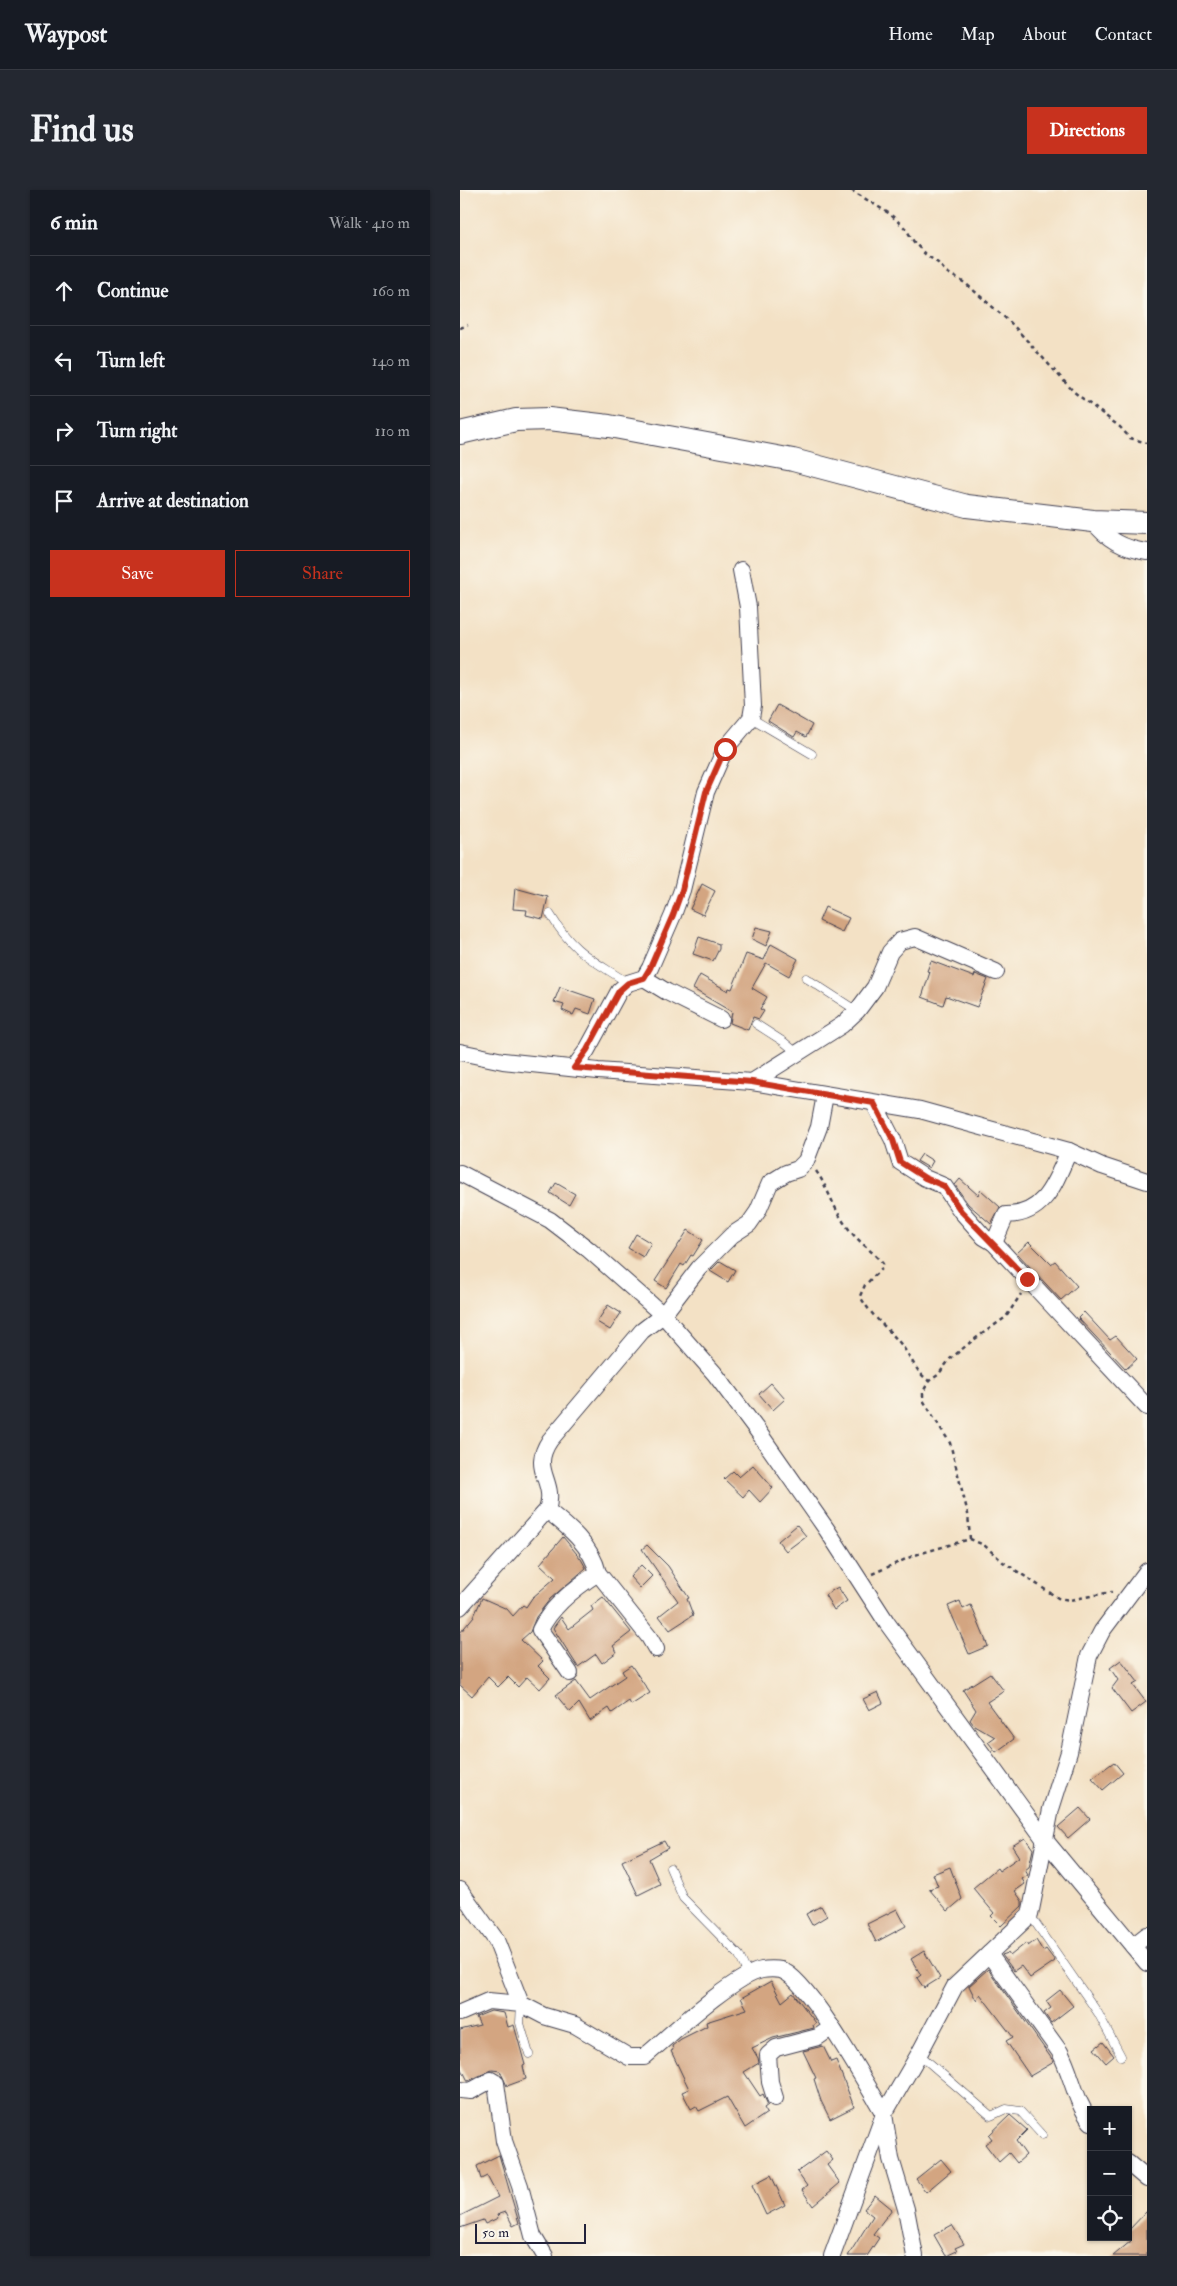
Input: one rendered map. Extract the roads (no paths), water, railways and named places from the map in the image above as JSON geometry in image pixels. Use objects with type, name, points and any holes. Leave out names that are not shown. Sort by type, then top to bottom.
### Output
[{"type":"street","points":[[460,433],[516,420],[549,419],[609,426],[793,460],[967,506],[1092,521],[1147,523]]},
{"type":"street","points":[[1092,521],[1101,532],[1115,542],[1134,550],[1147,552]]},
{"type":"street","points":[[574,1068],[587,1050],[619,991],[628,983],[644,978],[679,898],[706,792],[725,749],[751,718],[753,706],[748,607],[741,570]]},
{"type":"street","points":[[752,1082],[842,1025],[857,1011],[874,987],[890,952],[900,941],[915,937],[996,972]]},
{"type":"street","points":[[644,978],[667,992],[721,1019]]},
{"type":"street","points":[[460,1052],[503,1061],[752,1082],[920,1110],[1069,1151],[1102,1166],[1147,1181]]},
{"type":"street","points":[[460,1607],[547,1510],[550,1492],[541,1465],[542,1452],[642,1331],[663,1315],[699,1268],[732,1235],[748,1224],[758,1212],[770,1183],[786,1172],[798,1169],[806,1161],[819,1127],[825,1094]]},
{"type":"street","points":[[874,1103],[893,1140],[900,1162],[925,1178],[944,1186],[961,1211],[984,1237],[994,1243],[1147,1407]]},
{"type":"street","points":[[994,1243],[1006,1215],[1020,1215],[1034,1209],[1050,1191],[1069,1151]]},
{"type":"street","points":[[460,1173],[550,1220],[588,1248],[663,1315],[715,1374],[758,1430],[828,1530],[887,1623],[1045,1840],[1147,1963]]},
{"type":"street","points":[[547,1510],[571,1530],[595,1562],[598,1573],[649,1637],[656,1649]]},
{"type":"street","points":[[832,2256],[884,2114],[919,2054],[955,1986],[1030,1915],[1045,1840],[1073,1735],[1089,1656],[1102,1631],[1147,1571]]},
{"type":"street","points":[[570,1673],[540,1630],[545,1619],[582,1584],[598,1573]]},
{"type":"street","points":[[460,1890],[496,1940],[521,2004]]},
{"type":"street","points":[[1134,1946],[1147,1935]]},
{"type":"street","points":[[989,1954],[1060,2052],[1067,2066],[1078,2102],[1087,2116]]},
{"type":"street","points":[[460,2013],[488,2000],[521,2004],[544,2016],[574,2025],[629,2057],[644,2057],[728,1988],[761,1970],[782,1970],[800,1986],[832,2027],[884,2114],[891,2159],[906,2209],[915,2256]]},
{"type":"street","points":[[776,2098],[770,2082],[768,2055],[776,2048],[818,2037],[832,2027]]},
{"type":"street","points":[[460,2090],[470,2091],[491,2080],[496,2083],[504,2141],[520,2186],[533,2236],[545,2256]]},
{"type":"street","points":[[1132,2166],[1147,2179]]},
{"type":"lane","points":[[751,718],[812,754]]},
{"type":"lane","points":[[550,914],[563,935],[578,951],[628,983]]},
{"type":"lane","points":[[806,978],[857,1011]]},
{"type":"lane","points":[[756,1024],[797,1053]]},
{"type":"lane","points":[[670,1868],[683,1898],[739,1955],[749,1977]]},
{"type":"lane","points":[[1030,1915],[1098,2013],[1121,2056]]},
{"type":"lane","points":[[521,2004],[520,2023],[529,2054]]},
{"type":"lane","points":[[919,2054],[992,2116],[1006,2109],[1020,2111],[1042,2135]]}]
